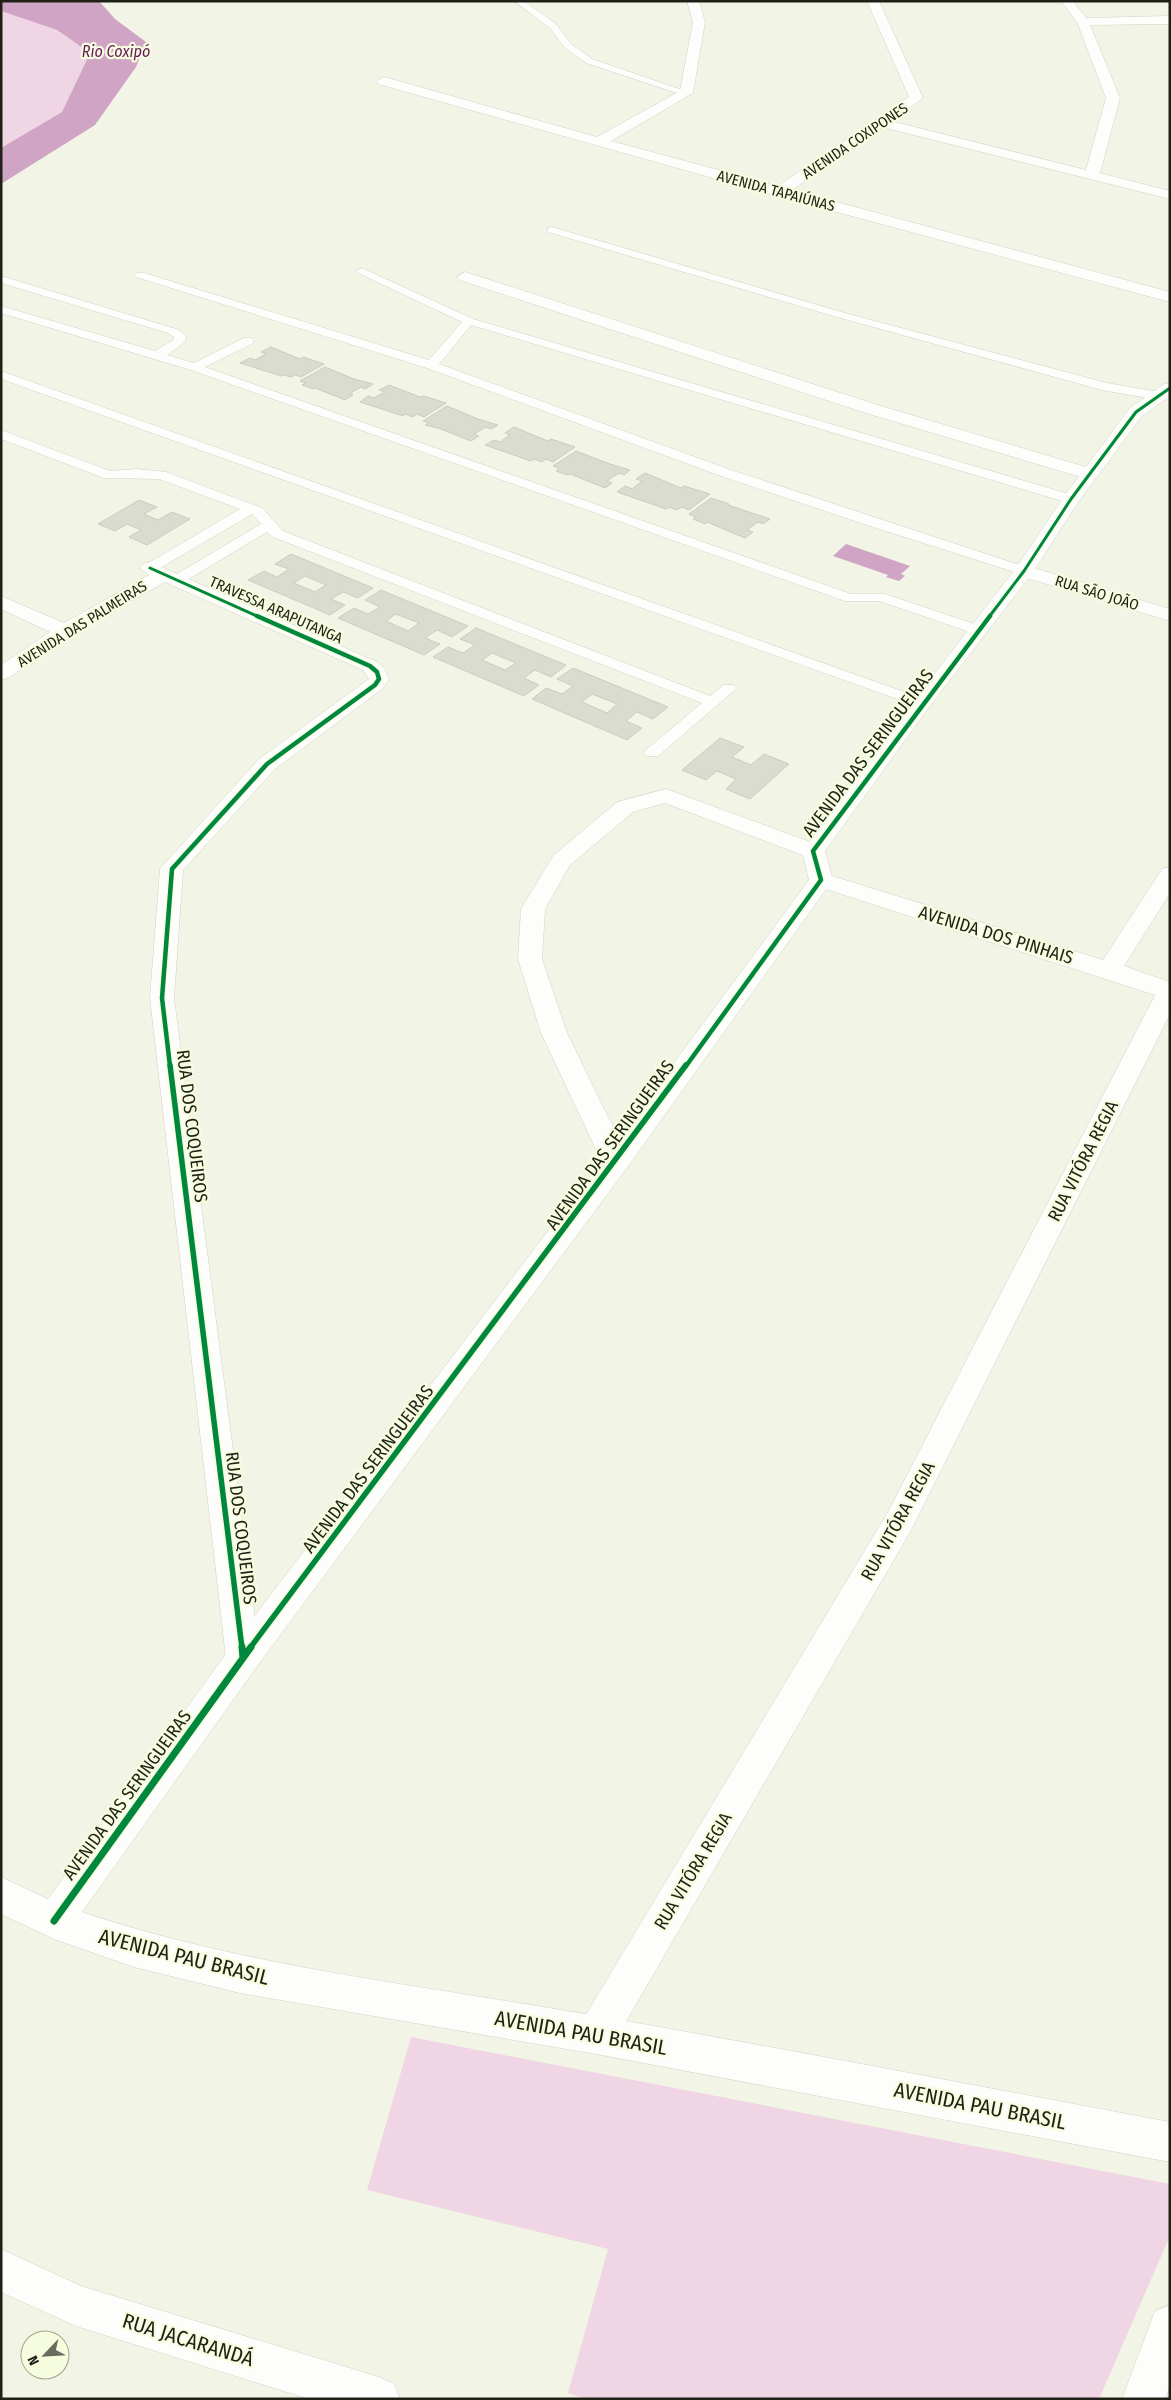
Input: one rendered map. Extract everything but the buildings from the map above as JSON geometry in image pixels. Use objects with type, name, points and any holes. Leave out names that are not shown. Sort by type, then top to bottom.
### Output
[{"type":"street","points":[[599,142],[686,93],[699,22],[693,1]]},
{"type":"street","name":"AVENIDA COXIPONES","points":[[779,192],[916,98],[873,1]]},
{"type":"street","points":[[1067,1],[1083,22],[1113,98],[1092,175]]},
{"type":"street","points":[[1083,22],[1170,20]]},
{"type":"street","name":"AVENIDA TAPAIÚNAS","points":[[383,81],[779,192],[1170,297]]},
{"type":"street","points":[[882,123],[1170,195]]},
{"type":"street","points":[[465,278],[875,410],[1090,474]]},
{"type":"street","name":"AVENIDA DAS SERINGUEIRAS","points":[[54,1921],[244,1658],[616,1162],[821,880],[812,851],[922,703],[1024,571],[1071,499],[1136,412],[1164,392]]},
{"type":"street","name":"RUA SÃO JOÃO","points":[[1024,571],[1170,615]]},
{"type":"street","name":"AVENIDA DAS PALMEIRAS","points":[[1,674],[65,631],[164,574]]},
{"type":"street","name":"TRAVESSA ARAPUTANGA","points":[[164,574],[370,666],[377,672],[379,679],[375,685]]},
{"type":"street","points":[[1,602],[65,631]]},
{"type":"street","name":"RUA DOS COQUEIROS","points":[[244,1658],[162,998],[172,869],[266,764],[375,685]]},
{"type":"street","points":[[616,1162],[554,1033],[530,959],[533,909],[561,861],[625,806],[666,796],[812,851]]},
{"type":"street","points":[[1109,970],[1170,874]]},
{"type":"street","name":"AVENIDA DOS PINHAIS","points":[[821,880],[1109,970],[1169,991]]},
{"type":"street","name":"RUA VITÓRA REGIA","points":[[596,2035],[904,1514],[1169,991]]},
{"type":"street","name":"AVENIDA PAU BRASIL","points":[[1,1895],[54,1921],[134,1948],[240,1974],[596,2035],[1170,2142]]},
{"type":"street","name":"RUA JACARANDÁ","points":[[1,2270],[76,2305],[379,2399]]},
{"type":"street","points":[[1143,2399],[1170,2326]]},
{"type":"lane","points":[[518,1],[553,26],[568,46],[589,61],[686,93]]},
{"type":"lane","points":[[552,230],[841,316],[1106,387],[1164,392]]},
{"type":"lane","points":[[362,271],[468,321],[1071,499]]},
{"type":"lane","points":[[140,275],[431,365],[638,442],[908,535],[1024,571]]},
{"type":"lane","points":[[1,280],[180,335],[179,342],[156,356]]},
{"type":"lane","points":[[1,309],[195,367],[850,598],[880,597],[978,630]]},
{"type":"lane","points":[[431,365],[468,321]]},
{"type":"lane","points":[[195,367],[248,341]]},
{"type":"lane","points":[[1,375],[922,703]]},
{"type":"lane","points":[[1,434],[109,475],[137,473],[161,475],[262,515],[267,520],[268,526],[278,534],[712,702]]},
{"type":"lane","points":[[164,574],[250,509]]},
{"type":"lane","points":[[164,574],[268,526]]},
{"type":"lane","points":[[652,754],[729,688]]},
{"type":"shaded area","points":[[1,11],[57,30],[90,53],[62,112],[1,148]]},
{"type":"shaded area","points":[[411,2037],[1170,2184],[1170,2236],[1099,2399],[585,2399],[568,2393],[608,2249],[367,2190]]},
{"type":"water","name":"Rio Coxipó","points":[[1,1],[99,1],[115,19],[146,42],[136,67],[95,125],[1,184],[1,148],[62,112],[90,53],[57,30],[1,11]]},
{"type":"water","points":[[846,544],[910,566],[901,574],[905,576],[899,581],[886,577],[888,575],[833,556]]},
{"type":"cycle path","points":[[54,1921],[243,1658],[616,1162],[821,880],[813,851],[922,703],[1024,571],[1071,499],[1136,412],[1170,388]]},
{"type":"cycle path","points":[[150,568],[370,666],[377,672],[379,679],[375,685],[267,764],[172,869],[162,998],[243,1658]]}]
